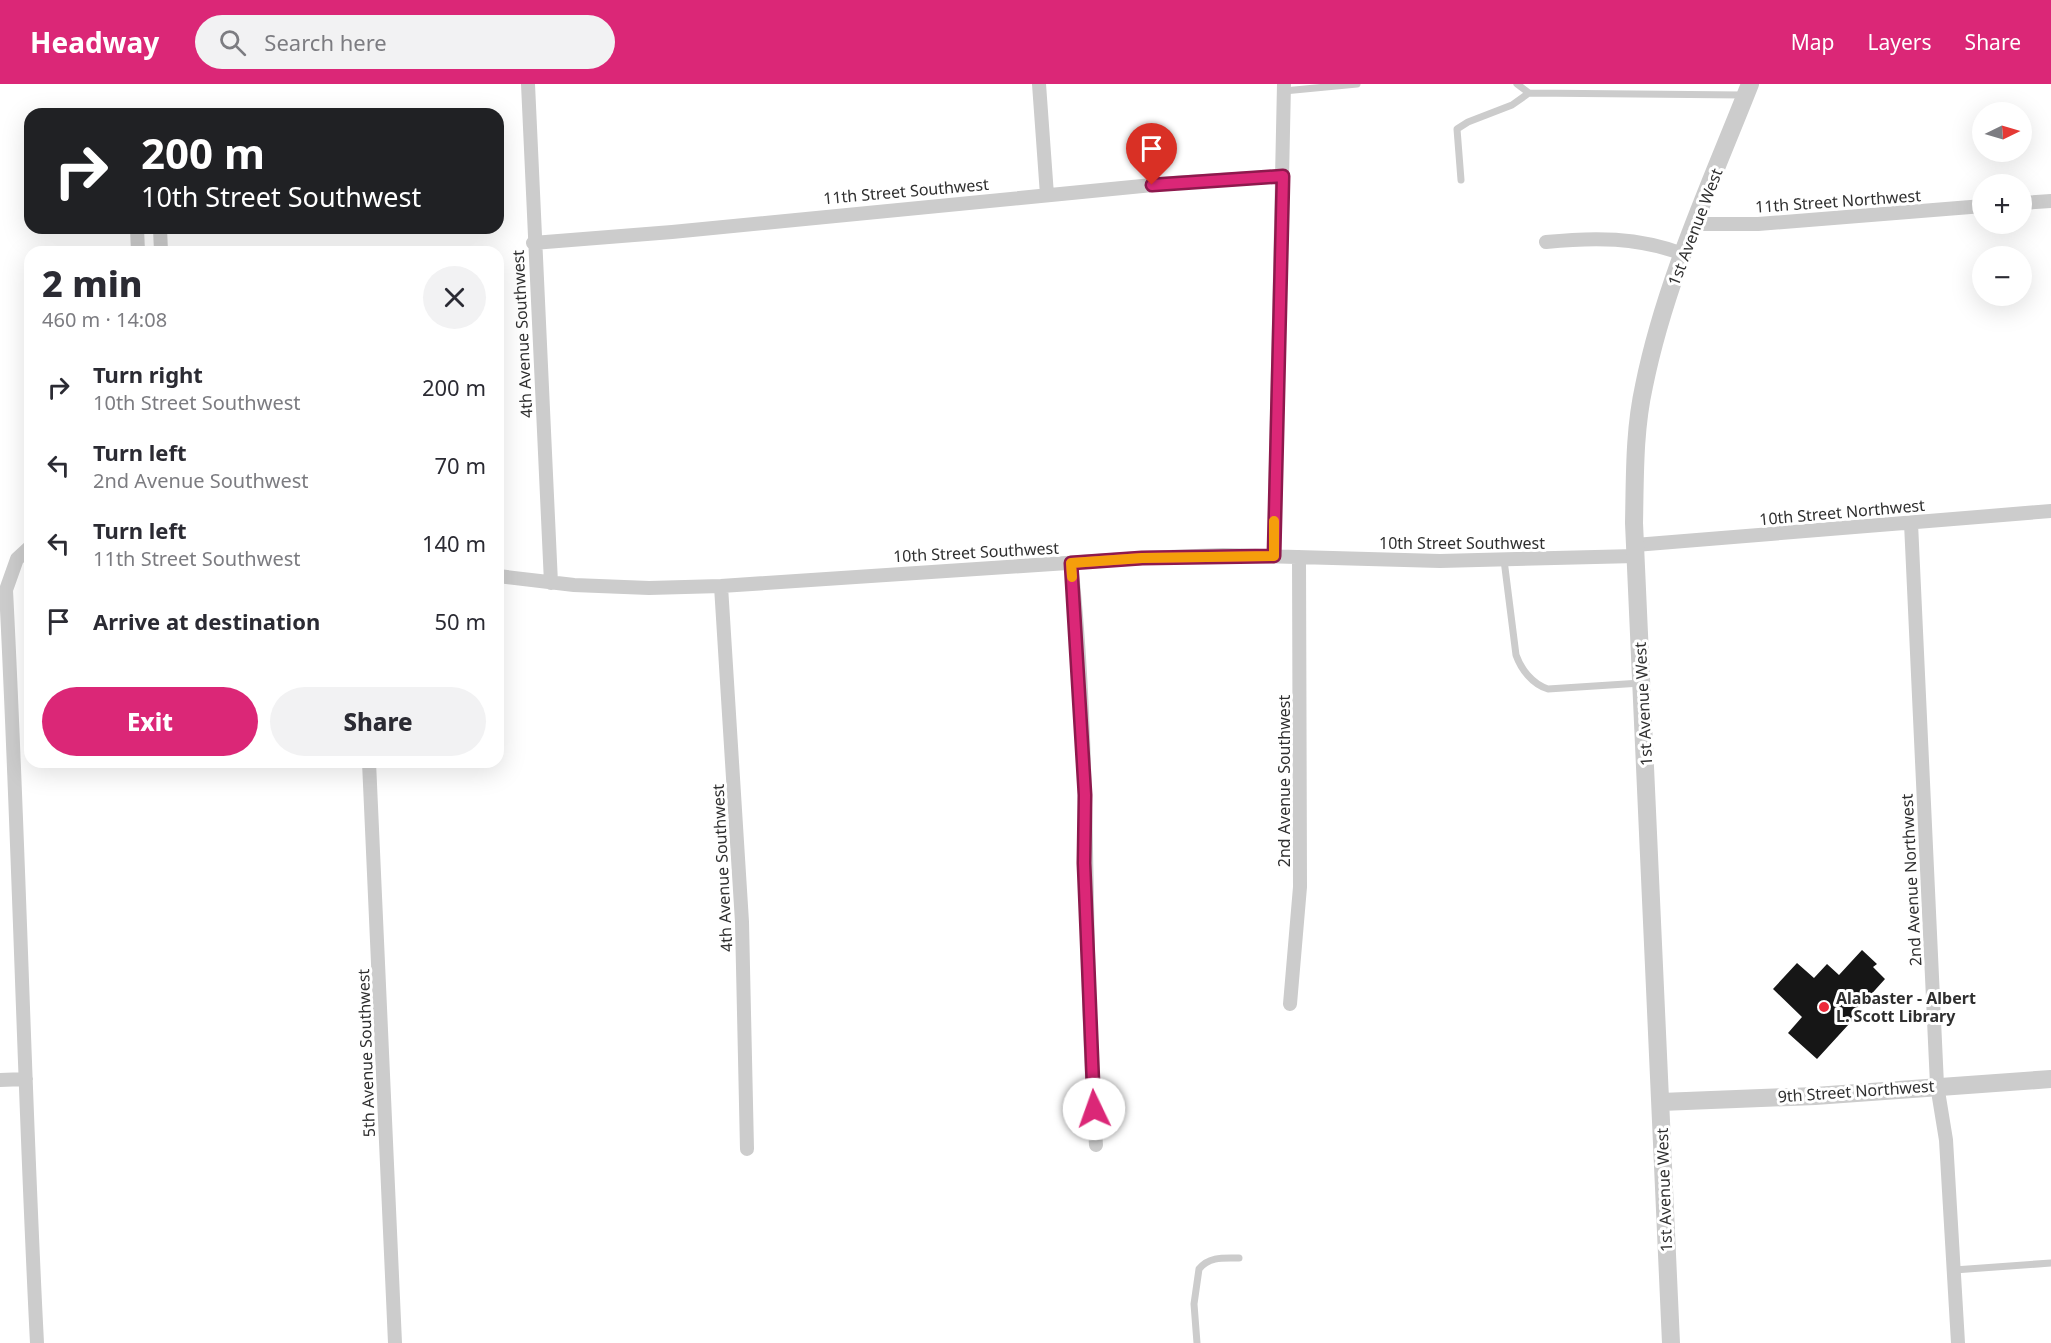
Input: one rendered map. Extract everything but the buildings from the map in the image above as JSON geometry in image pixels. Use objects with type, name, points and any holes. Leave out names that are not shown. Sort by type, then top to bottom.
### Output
[{"type":"street","name":"4th Avenue Southwest","points":[[528,84],[533,243],[551,583]]},
{"type":"street","points":[[1039,84],[1047,195]]},
{"type":"street","points":[[1274,556],[1284,88]]},
{"type":"street","name":"1st Avenue West","points":[[1671,1343],[1636,551],[1635,456],[1644,386],[1683,254],[1748,89]]},
{"type":"street","name":"11th Street Southwest","points":[[533,243],[1047,195],[1283,176]]},
{"type":"street","points":[[2032,202],[2051,201]]},
{"type":"street","name":"11th Street Northwest","points":[[1694,224],[1794,222],[1972,207]]},
{"type":"street","points":[[1546,242],[1595,237],[1637,240],[1683,254]]},
{"type":"street","name":"10th Street Northwest","points":[[1636,551],[2051,511]]},
{"type":"street","name":"2nd Avenue Northwest","points":[[1911,523],[1937,1085],[1946,1140],[1958,1343]]},
{"type":"street","name":"10th Street Southwest","points":[[504,577],[551,583],[649,588],[721,586],[1142,558],[1274,556],[1504,560],[1636,551]]},
{"type":"street","points":[[24,553],[17,559],[6,590],[6,685],[37,1343]]},
{"type":"street","name":"2nd Avenue Southwest","points":[[1290,1004],[1300,875],[1299,557]]},
{"type":"street","points":[[1071,563],[1085,795],[1084,863],[1096,1145]]},
{"type":"street","name":"4th Avenue Southwest","points":[[721,586],[742,922],[747,1149]]},
{"type":"street","name":"5th Avenue Southwest","points":[[369,768],[395,1343]]},
{"type":"street","points":[[0,1080],[26,1078]]},
{"type":"street","name":"9th Street Northwest","points":[[1660,1102],[1815,1096],[1937,1085],[2051,1079]]},
{"type":"lane","points":[[1284,88],[1358,84]]},
{"type":"lane","points":[[1517,84],[1529,93]]},
{"type":"lane","points":[[1461,180],[1457,129],[1468,122],[1512,105],[1529,93],[1748,89]]},
{"type":"lane","points":[[1504,560],[1516,655],[1522,668],[1535,682],[1548,688],[1643,683]]},
{"type":"lane","points":[[1197,1343],[1194,1304],[1199,1269],[1203,1264],[1218,1258],[1239,1258]]},
{"type":"lane","points":[[1954,1270],[2051,1263]]},
{"type":"slow traffic","points":[[1072,577],[1071,563],[1223,555],[1274,556],[1274,521]]},
{"type":"place","name":"Alabaster - Albert L. Scott Library","points":[[1824,1007]]},
{"type":"route","points":[[1094,1109],[1084,863],[1085,795],[1071,563],[1223,555],[1274,556],[1283,176],[1271,175],[1152,185]]}]
